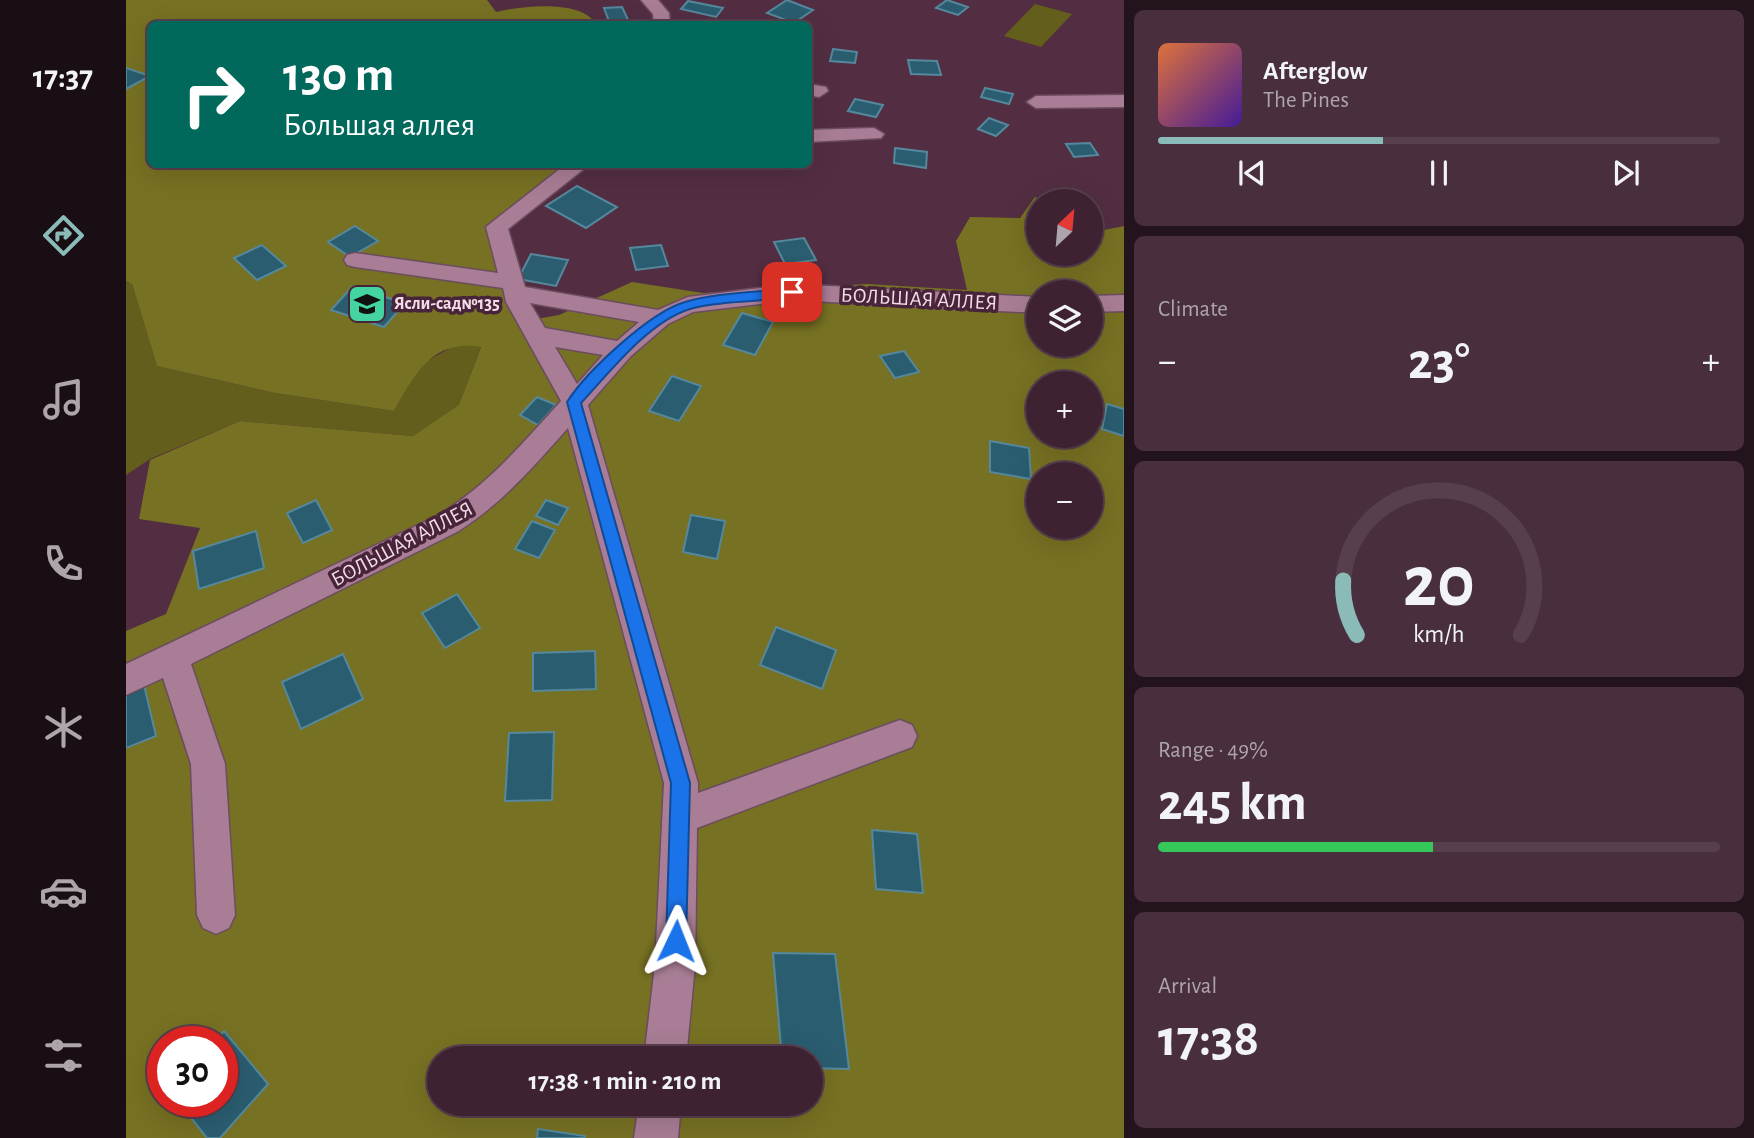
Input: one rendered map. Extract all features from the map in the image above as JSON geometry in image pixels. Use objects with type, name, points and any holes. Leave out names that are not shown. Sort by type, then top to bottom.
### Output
[{"type":"street","points":[[649,0],[662,13],[662,21]]},
{"type":"street","points":[[1036,102],[1124,101]]},
{"type":"street","points":[[812,136],[874,135]]},
{"type":"street","points":[[575,168],[497,227],[514,289],[574,402],[681,783],[675,965],[666,1046]]},
{"type":"street","points":[[355,260],[505,281],[514,289],[660,318]]},
{"type":"street","name":"БОЛЬШАЯ АЛЛЕЯ","points":[[126,680],[447,524],[478,505],[505,481],[622,350],[660,318],[688,305],[792,292],[1026,304]]},
{"type":"street","points":[[1103,304],[1124,303]]},
{"type":"street","points":[[537,335],[622,350]]},
{"type":"street","points":[[173,659],[208,764],[216,915]]},
{"type":"street","points":[[680,817],[900,736]]},
{"type":"street","points":[[656,1138],[659,1116]]},
{"type":"shaded area","points":[[126,0],[487,0],[496,12],[552,6],[579,11],[589,16],[593,21],[147,21],[147,168],[560,168],[486,226],[519,322],[559,315],[632,282],[703,293],[867,284],[967,290],[956,241],[970,217],[1020,218],[1026,210],[1026,266],[1103,266],[1103,230],[1124,226],[1124,1138],[126,1138],[126,631],[166,614],[200,528],[139,519],[150,460],[240,421],[413,436],[459,405],[481,347],[464,346],[437,354],[418,373],[394,411],[275,393],[157,366],[132,284],[126,281]]},
{"type":"shaded area","points":[[1035,4],[1072,14],[1041,47],[1004,36]]},
{"type":"shaded area","points":[[126,281],[132,284],[157,366],[275,393],[394,411],[420,365],[457,344],[481,346],[459,406],[413,436],[240,421],[150,459],[126,475]]},
{"type":"building","points":[[787,0],[813,10],[797,21],[789,21],[767,13]]},
{"type":"building","points":[[947,0],[968,7],[958,15],[936,8]]},
{"type":"building","points":[[688,1],[723,8],[716,17],[681,9]]},
{"type":"building","points":[[622,7],[629,21],[609,21],[604,8]]},
{"type":"building","points":[[833,49],[857,52],[855,63],[830,61]]},
{"type":"building","points":[[908,60],[937,61],[941,75],[911,74]]},
{"type":"building","points":[[126,68],[147,75],[147,78],[126,89]]},
{"type":"building","points":[[985,88],[1013,94],[1009,104],[981,97]]},
{"type":"building","points":[[855,99],[883,105],[876,117],[848,111]]},
{"type":"building","points":[[989,118],[1008,125],[996,136],[978,129]]},
{"type":"building","points":[[1090,143],[1098,155],[1074,157],[1066,144]]},
{"type":"building","points":[[895,148],[927,152],[926,168],[894,163]]},
{"type":"building","points":[[577,186],[617,207],[586,228],[546,206]]},
{"type":"building","points":[[355,226],[378,241],[350,257],[328,242]]},
{"type":"building","points":[[804,238],[816,260],[785,264],[774,242]]},
{"type":"building","points":[[262,245],[286,266],[257,280],[234,258]]},
{"type":"building","points":[[661,245],[668,266],[636,270],[630,248]]},
{"type":"building","points":[[531,254],[568,260],[556,286],[518,279]]},
{"type":"building","points":[[352,287],[405,303],[384,327],[331,310]]},
{"type":"building","points":[[742,313],[773,322],[755,355],[723,345]]},
{"type":"building","points":[[904,351],[919,372],[895,378],[880,356]]},
{"type":"building","points":[[672,376],[701,386],[679,421],[649,411]]},
{"type":"building","points":[[537,397],[556,405],[538,425],[520,415]]},
{"type":"building","points":[[1107,404],[1124,409],[1124,436],[1103,429]]},
{"type":"building","points":[[990,441],[1029,448],[1030,462],[1026,462],[1026,478],[990,472]]},
{"type":"building","points":[[316,500],[332,530],[303,543],[287,513]]},
{"type":"building","points":[[546,500],[568,508],[558,525],[536,516]]},
{"type":"building","points":[[691,515],[725,521],[717,559],[683,552]]},
{"type":"building","points":[[532,521],[555,530],[539,558],[515,549]]},
{"type":"building","points":[[256,531],[264,568],[199,589],[193,551]]},
{"type":"building","points":[[457,594],[480,628],[445,648],[422,613]]},
{"type":"building","points":[[776,627],[836,650],[822,689],[760,665]]},
{"type":"building","points":[[595,651],[596,689],[533,691],[533,653]]},
{"type":"building","points":[[343,654],[363,699],[301,729],[282,682]]},
{"type":"building","points":[[144,685],[156,736],[126,748],[126,692]]},
{"type":"building","points":[[554,732],[552,800],[505,801],[509,733]]},
{"type":"building","points":[[872,830],[917,834],[923,893],[876,889]]},
{"type":"building","points":[[773,953],[835,954],[849,1069],[823,1068],[823,1046],[781,1046]]},
{"type":"building","points":[[238,1048],[268,1084],[220,1138],[207,1138],[191,1117],[238,1117]]},
{"type":"building","points":[[538,1129],[585,1136],[585,1138],[537,1138]]},
{"type":"place","name":"Ясли-сад№135","points":[[367,304]]},
{"type":"route","points":[[676,941],[681,783],[574,402],[622,350],[660,318],[688,305],[792,292]]}]
